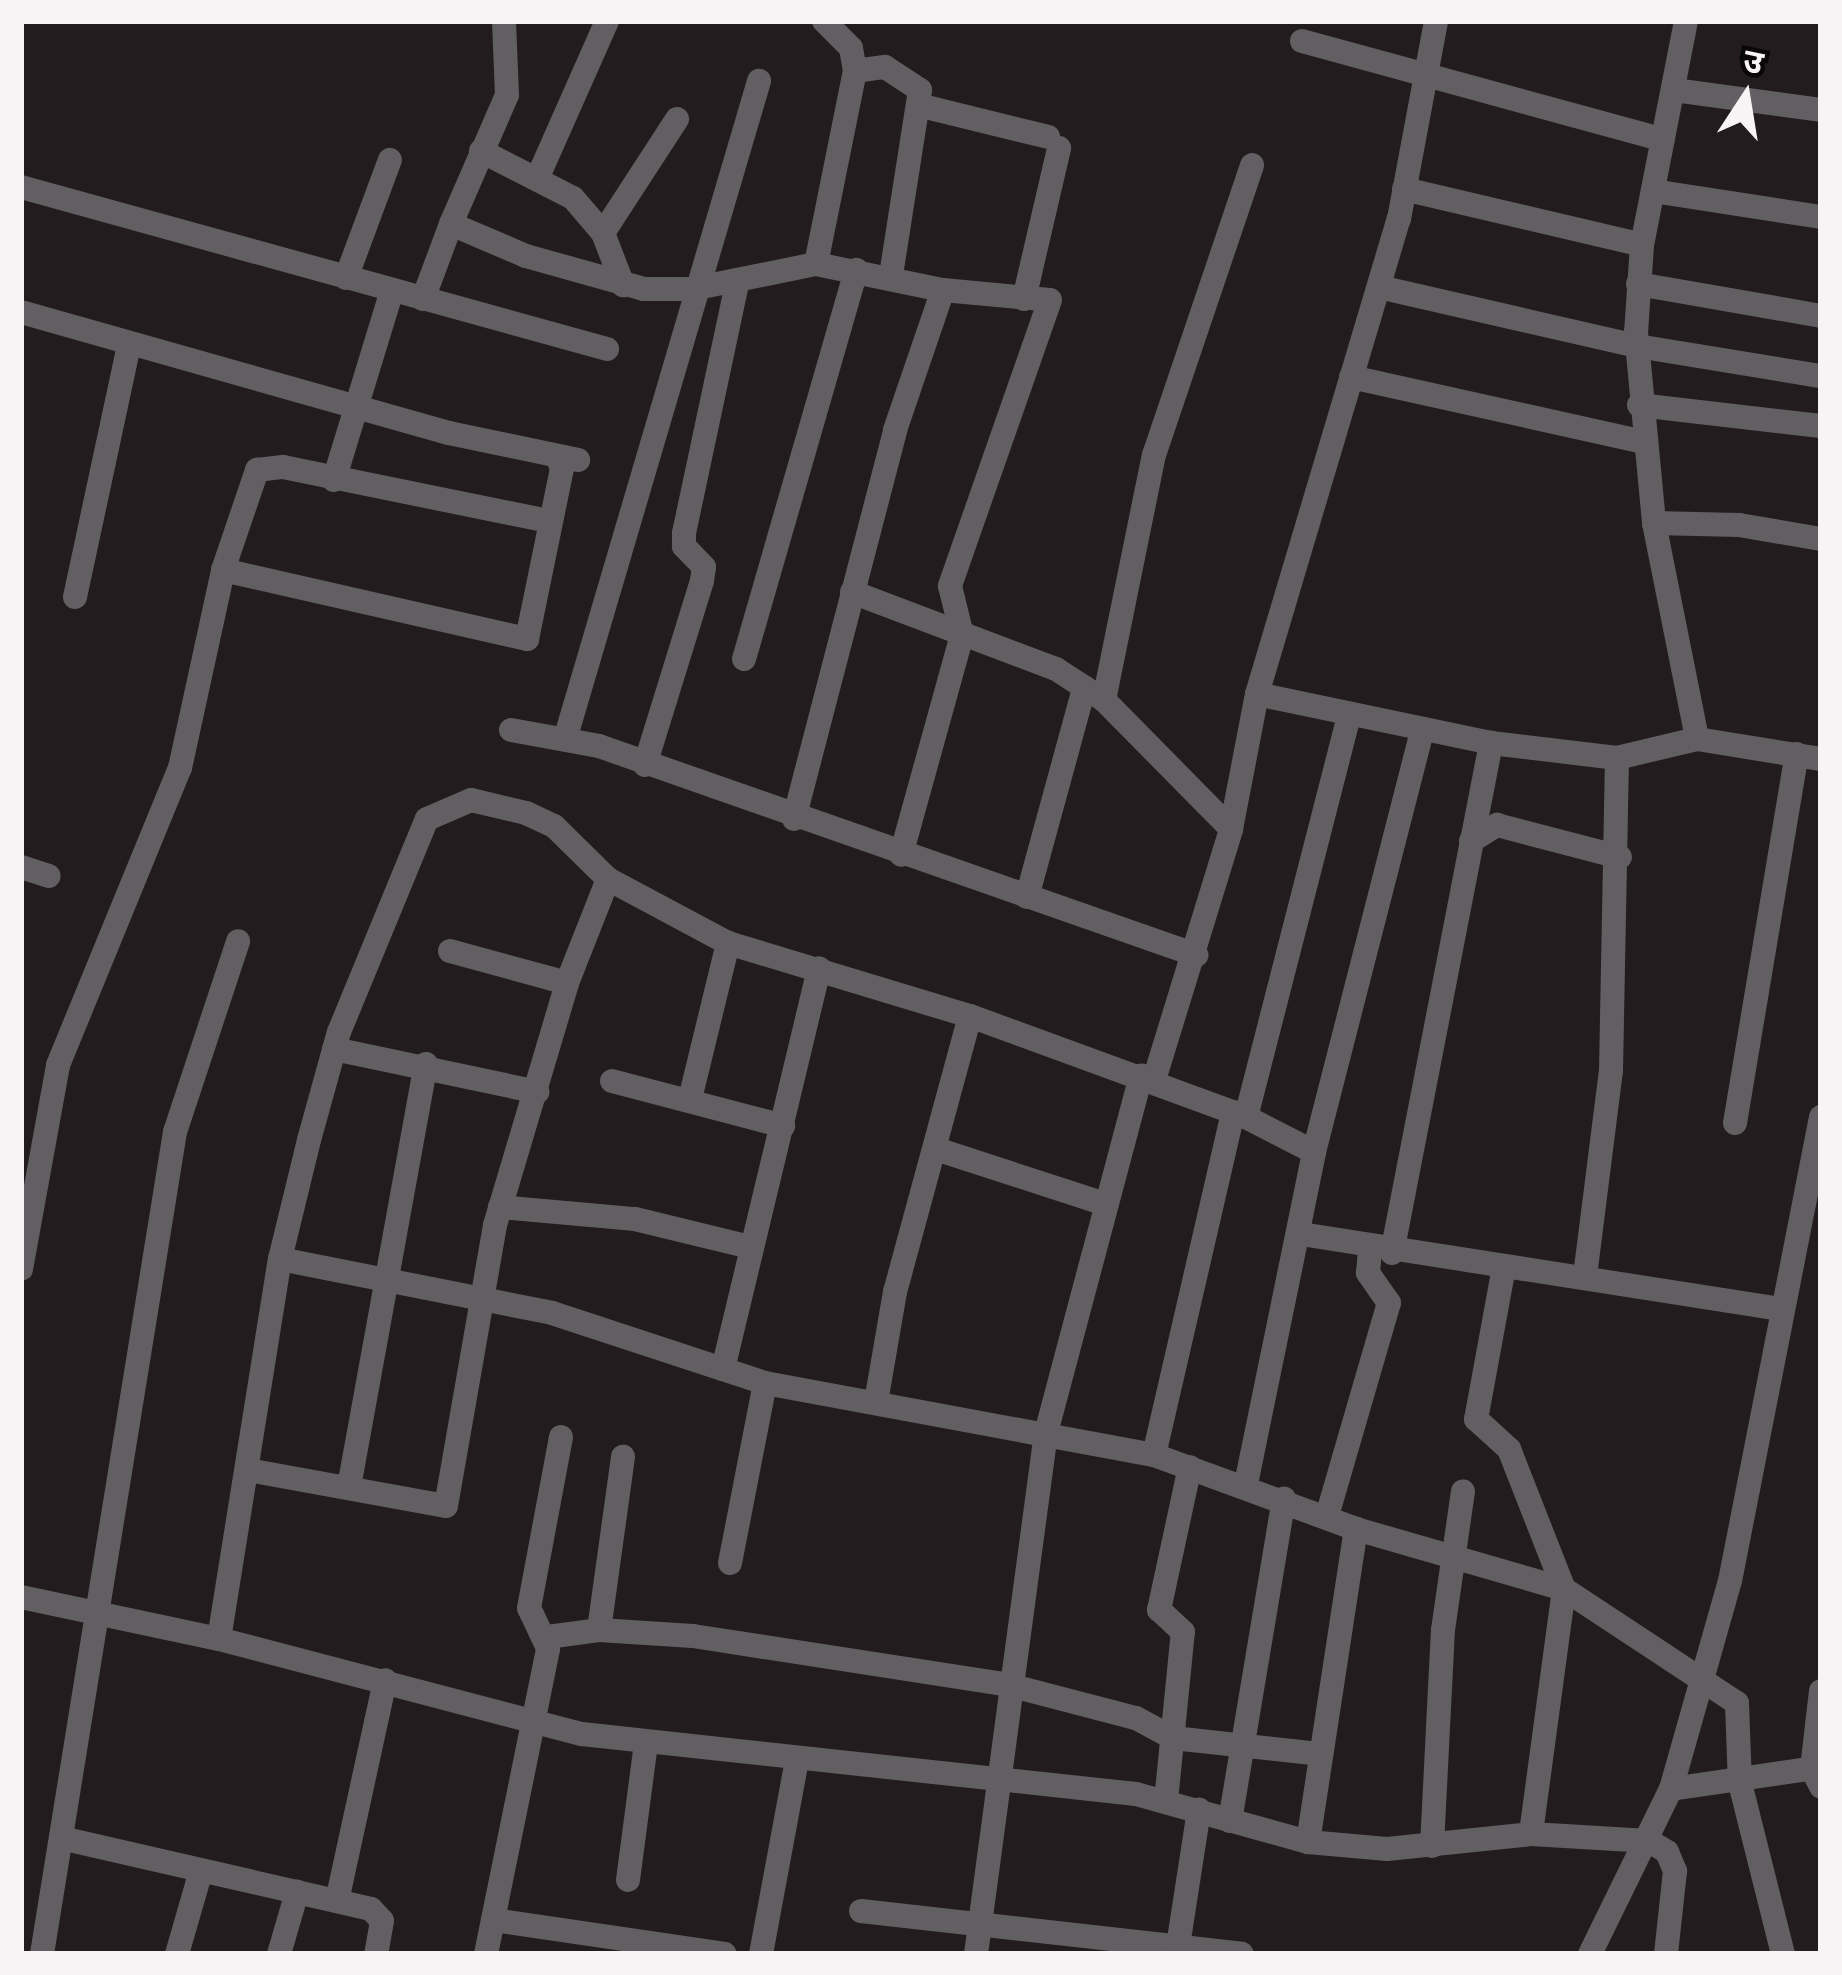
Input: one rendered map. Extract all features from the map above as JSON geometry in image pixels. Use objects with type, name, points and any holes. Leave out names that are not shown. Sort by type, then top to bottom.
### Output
[{"type":"street","points":[[423,299],[507,95],[504,21]]},
{"type":"street","points":[[537,179],[607,21]]},
{"type":"street","points":[[816,264],[855,71],[851,48],[824,21]]},
{"type":"street","points":[[976,1954],[996,1777],[1046,1433],[1102,1203],[1196,956],[1231,829],[1257,694],[1379,287],[1404,189],[1421,78],[1436,21]]},
{"type":"street","points":[[1681,22],[1674,90],[1642,245],[1637,346],[1654,524],[1697,739]]},
{"type":"street","points":[[1302,41],[1421,78],[1663,140]]},
{"type":"street","points":[[855,71],[885,67],[920,90],[891,274]]},
{"type":"street","points":[[566,736],[692,289],[759,81]]},
{"type":"street","points":[[1674,90],[1821,110]]},
{"type":"street","points":[[918,104],[1053,142],[1024,299]]},
{"type":"street","points":[[603,233],[677,119]]},
{"type":"street","points":[[481,151],[573,198],[603,233],[623,285]]},
{"type":"street","points":[[346,278],[390,160]]},
{"type":"street","points":[[1028,897],[1094,694],[1154,455],[1252,165]]},
{"type":"street","points":[[21,187],[607,349]]},
{"type":"street","points":[[1404,189],[1642,245]]},
{"type":"street","points":[[1653,191],[1821,217]]},
{"type":"street","points":[[451,224],[623,285],[692,289],[816,264],[891,274],[943,290],[1050,300],[950,586],[962,635],[901,855]]},
{"type":"street","points":[[743,659],[856,270]]},
{"type":"street","points":[[645,765],[702,581],[704,567],[684,546],[684,533],[738,280]]},
{"type":"street","points":[[1639,284],[1821,316]]},
{"type":"street","points":[[1379,287],[1637,346],[1821,376]]},
{"type":"street","points":[[334,480],[392,290]]},
{"type":"street","points":[[794,819],[852,592],[943,290]]},
{"type":"street","points":[[21,312],[355,407],[568,458],[562,467],[527,639],[224,570]]},
{"type":"street","points":[[75,596],[129,345]]},
{"type":"street","points":[[1351,377],[1644,442]]},
{"type":"street","points":[[1640,405],[1821,426]]},
{"type":"street","points":[[21,1269],[58,1065],[180,768],[224,570],[257,470],[284,467],[550,521]]},
{"type":"street","points":[[1654,524],[1738,525],[1821,539]]},
{"type":"street","points":[[852,592],[1056,670],[1094,694],[1231,829]]},
{"type":"street","points":[[1257,694],[1491,743],[1617,758],[1697,739],[1814,752],[1735,1123]]},
{"type":"street","points":[[1154,1455],[1348,715]]},
{"type":"street","points":[[1246,1484],[1314,1152],[1423,729]]},
{"type":"street","points":[[512,730],[566,736],[1196,956]]},
{"type":"street","points":[[1327,1516],[1389,1303],[1368,1273],[1381,1251],[1491,743]]},
{"type":"street","points":[[1586,1276],[1611,1070],[1610,945],[1620,857],[1617,758]]},
{"type":"street","points":[[219,1639],[280,1259],[334,1049],[411,844],[446,805],[493,802],[540,820],[608,879],[728,944],[820,968],[1148,1077],[1240,1114],[1314,1152]]},
{"type":"street","points":[[1471,841],[1497,825],[1620,857]]},
{"type":"street","points":[[21,867],[49,876]]},
{"type":"street","points":[[248,1469],[446,1506],[500,1208],[567,983],[608,879]]},
{"type":"street","points":[[42,1954],[175,1132],[238,941]]},
{"type":"street","points":[[690,1099],[728,944]]},
{"type":"street","points":[[450,951],[567,983]]},
{"type":"street","points":[[723,1369],[820,968]]},
{"type":"street","points":[[876,1402],[895,1292],[970,1016]]},
{"type":"street","points":[[334,1049],[426,1064],[538,1092]]},
{"type":"street","points":[[349,1487],[426,1064]]},
{"type":"street","points":[[612,1081],[783,1126]]},
{"type":"street","points":[[1590,1954],[1671,1789],[1730,1581],[1778,1309],[1821,1118]]},
{"type":"street","points":[[936,1149],[1102,1203]]},
{"type":"street","points":[[500,1208],[635,1219],[750,1247]]},
{"type":"street","points":[[1300,1234],[1381,1251],[1586,1276],[1778,1309]]},
{"type":"street","points":[[280,1259],[552,1313],[765,1383],[1154,1455],[1246,1484],[1356,1528],[1564,1589],[1738,1702],[1740,1783],[1783,1954]]},
{"type":"street","points":[[1504,1267],[1476,1420],[1509,1449],[1564,1589],[1531,1834]]},
{"type":"street","points":[[730,1563],[765,1383]]},
{"type":"street","points":[[486,1954],[534,1724],[547,1637],[529,1608],[561,1437]]},
{"type":"street","points":[[599,1630],[623,1457]]},
{"type":"street","points":[[1166,1801],[1183,1632],[1159,1610],[1190,1467]]},
{"type":"street","points":[[1432,1846],[1442,1630],[1463,1491]]},
{"type":"street","points":[[1231,1821],[1284,1498]]},
{"type":"street","points":[[1308,1842],[1356,1528]]},
{"type":"street","points":[[21,1597],[385,1680],[534,1724],[646,1743],[996,1777],[1166,1801],[1308,1842],[1432,1846],[1531,1834],[1649,1841],[1676,1871],[1666,1954]]},
{"type":"street","points":[[547,1637],[599,1630],[693,1636],[1009,1685],[1136,1718],[1173,1738],[1244,1740],[1321,1754]]},
{"type":"street","points":[[337,1901],[385,1680]]},
{"type":"street","points":[[1671,1789],[1818,1774],[1821,1691]]},
{"type":"street","points":[[628,1880],[646,1743]]},
{"type":"street","points":[[760,1954],[797,1759]]},
{"type":"street","points":[[1178,1946],[1198,1810]]},
{"type":"street","points":[[61,1838],[378,1913],[376,1954]]},
{"type":"street","points":[[177,1954],[201,1871]]},
{"type":"street","points":[[280,1954],[297,1892]]},
{"type":"street","points":[[861,1911],[1123,1948],[1178,1946],[1242,1954]]},
{"type":"street","points":[[493,1920],[725,1954]]}]
